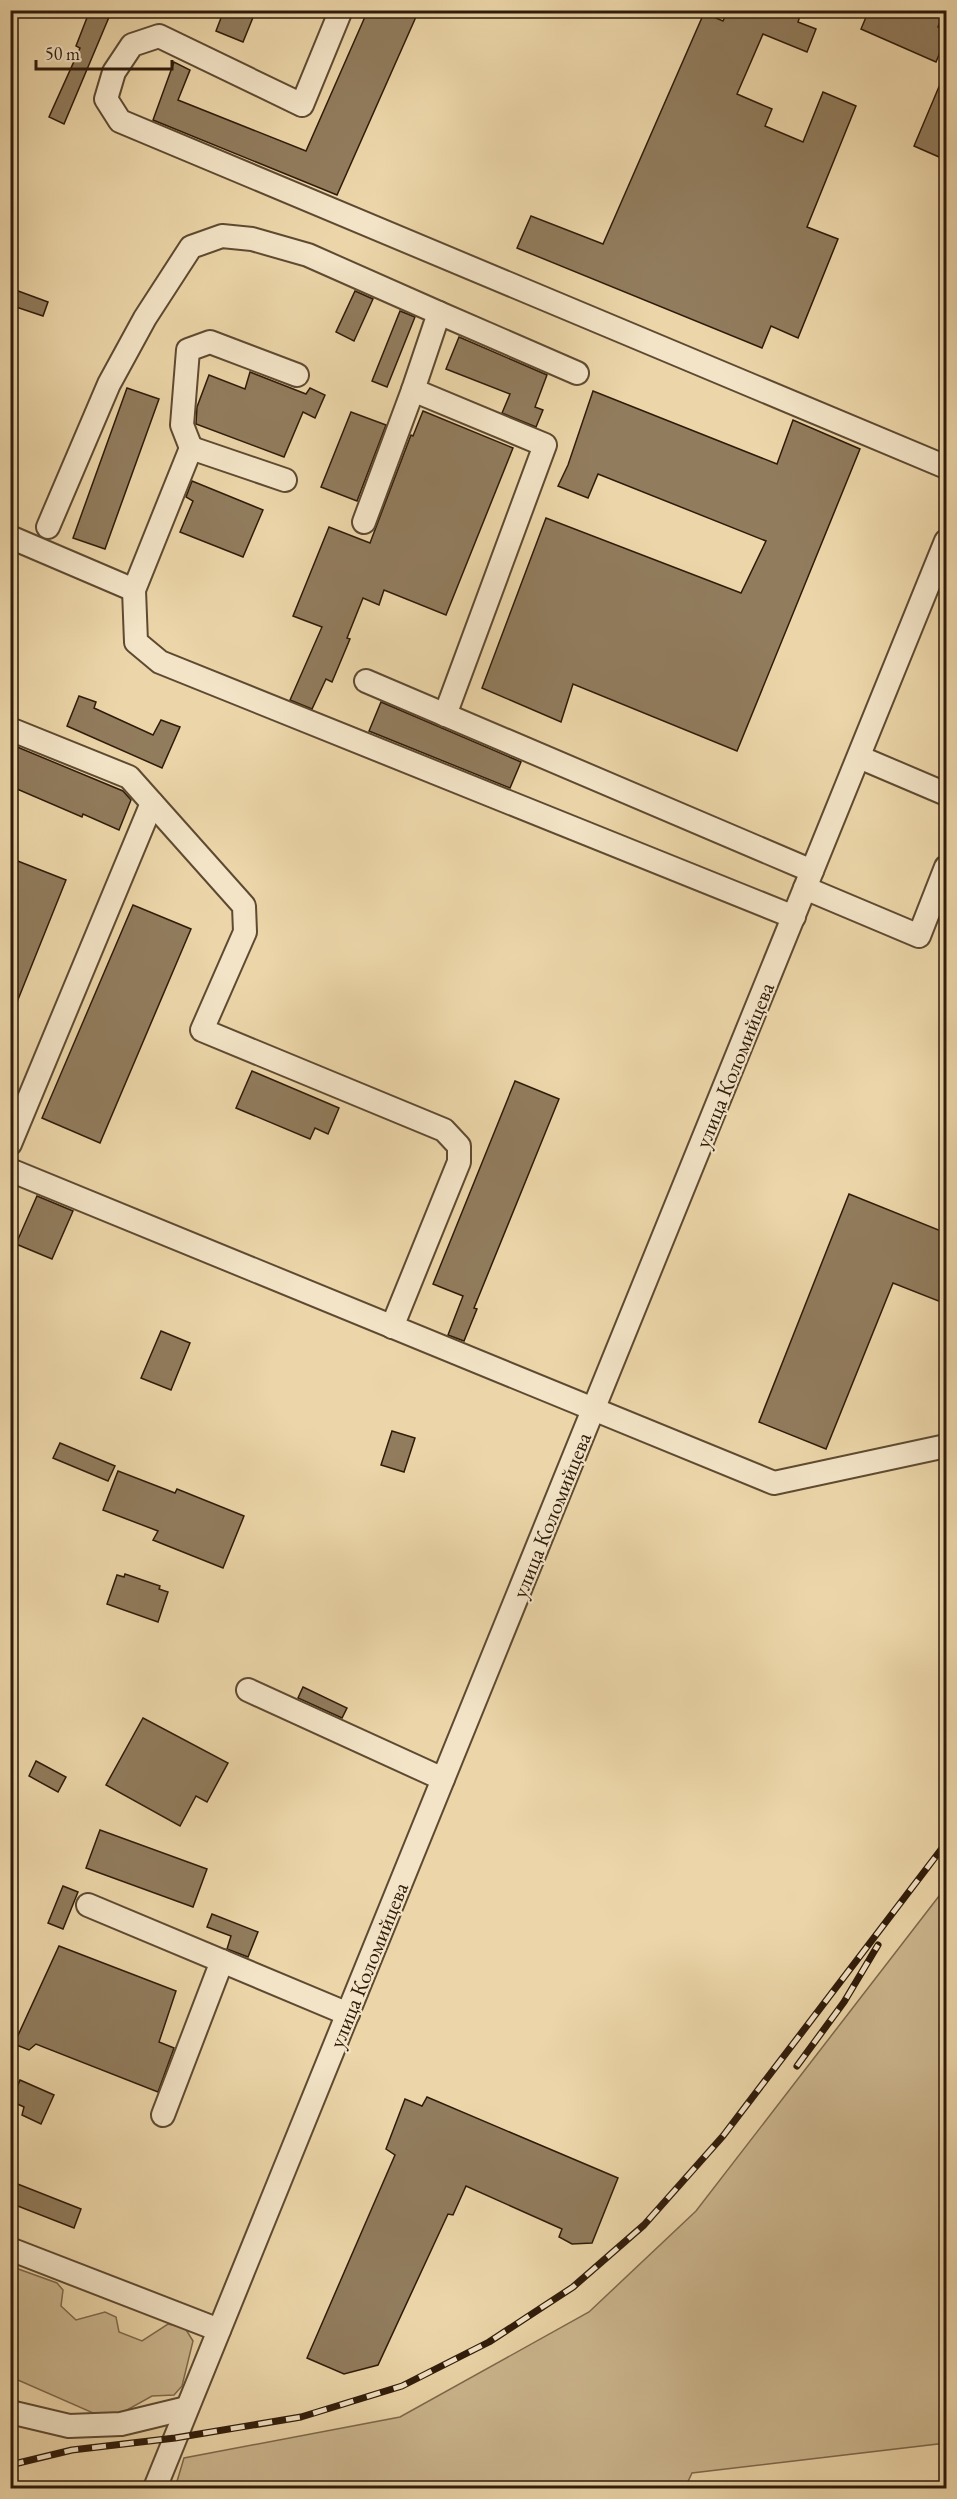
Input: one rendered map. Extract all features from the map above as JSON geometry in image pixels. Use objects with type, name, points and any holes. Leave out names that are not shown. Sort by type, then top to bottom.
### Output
[{"type":"street","points":[[340,10],[302,105],[159,36],[132,45],[114,72],[106,99],[120,121],[946,466]]},
{"type":"street","points":[[48,527],[109,384],[146,318],[191,247],[222,236],[252,238],[308,255],[577,373]]},
{"type":"street","points":[[364,522],[439,313]]},
{"type":"street","points":[[297,375],[210,342],[188,350],[182,424],[191,448],[134,590],[136,642],[160,662],[794,916]]},
{"type":"street","points":[[413,390],[545,445],[445,715]]},
{"type":"street","points":[[191,448],[285,480]]},
{"type":"street","points":[[10,537],[134,590]]},
{"type":"street","name":"улица Коломийцева","points":[[154,2488],[946,541]]},
{"type":"street","points":[[366,681],[809,880],[919,936],[946,867]]},
{"type":"street","points":[[10,729],[129,777],[244,906],[245,932],[202,1030],[444,1130],[459,1146],[459,1162],[392,1327]]},
{"type":"street","points":[[859,757],[946,794]]},
{"type":"street","points":[[10,1144],[152,803]]},
{"type":"street","points":[[10,1170],[774,1483],[946,1446]]},
{"type":"street","points":[[248,1690],[443,1779]]},
{"type":"street","points":[[88,1905],[348,2014]]},
{"type":"street","points":[[163,2115],[222,1961]]},
{"type":"street","points":[[10,2249],[219,2330]]},
{"type":"street","points":[[10,2412],[69,2426],[121,2424],[187,2408]]},
{"type":"shaded area","points":[[946,1887],[946,2443],[692,2473],[685,2488],[175,2488],[184,2458],[400,2417],[589,2312],[696,2211]]},
{"type":"shaded area","points":[[10,2266],[57,2283],[63,2290],[61,2306],[76,2320],[105,2312],[116,2317],[119,2332],[142,2341],[168,2324],[185,2328],[193,2341],[182,2386],[174,2395],[152,2396],[109,2420],[11,2377]]},
{"type":"building","points":[[90,10],[112,10],[64,124],[49,117],[80,48],[76,46]]},
{"type":"building","points":[[224,10],[256,10],[243,42],[216,31]]},
{"type":"building","points":[[368,10],[419,10],[337,195],[153,120],[174,62],[190,70],[178,100],[306,151]]},
{"type":"building","points":[[728,10],[802,10],[798,22],[816,29],[807,52],[763,34],[737,94],[772,109],[765,126],[803,142],[823,92],[856,106],[807,227],[838,239],[798,338],[771,326],[762,348],[517,248],[531,216],[603,244],[704,13],[723,21]]},
{"type":"building","points":[[869,10],[945,10],[938,27],[946,31],[946,38],[936,62],[861,29]]},
{"type":"building","points":[[946,70],[946,160],[914,146]]},
{"type":"building","points":[[10,288],[48,302],[43,316],[10,305]]},
{"type":"building","points":[[355,291],[373,299],[354,341],[336,332]]},
{"type":"building","points":[[400,311],[415,317],[387,387],[372,381]]},
{"type":"building","points":[[459,337],[547,375],[535,407],[543,410],[536,427],[502,413],[510,394],[446,369]]},
{"type":"building","points":[[250,372],[306,394],[310,388],[325,395],[315,418],[303,412],[284,457],[196,424],[197,407],[209,375],[245,389]]},
{"type":"building","points":[[127,388],[159,399],[105,549],[73,538]]},
{"type":"building","points":[[593,391],[777,464],[793,420],[860,449],[737,751],[573,684],[561,722],[482,688],[546,518],[741,593],[766,541],[598,474],[588,498],[558,486],[568,465]]},
{"type":"building","points":[[423,411],[513,448],[446,615],[384,590],[379,605],[363,598],[347,638],[350,639],[332,682],[326,679],[312,709],[290,700],[322,627],[293,616],[329,527],[370,543],[411,435],[413,436]]},
{"type":"building","points":[[351,412],[386,425],[357,501],[321,487]]},
{"type":"building","points":[[192,481],[263,510],[243,557],[180,532],[193,501],[186,497]]},
{"type":"building","points":[[79,696],[96,702],[94,708],[153,735],[161,720],[180,727],[162,768],[67,726]]},
{"type":"building","points":[[381,702],[521,762],[510,788],[369,731]]},
{"type":"building","points":[[10,744],[123,791],[131,800],[119,830],[10,786]]},
{"type":"building","points":[[10,858],[66,880],[11,1017],[10,1017]]},
{"type":"building","points":[[133,905],[191,929],[100,1143],[42,1118]]},
{"type":"building","points":[[252,1071],[339,1108],[328,1134],[315,1128],[310,1139],[236,1108]]},
{"type":"building","points":[[515,1081],[559,1099],[474,1308],[477,1309],[464,1341],[448,1335],[463,1296],[433,1284]]},
{"type":"building","points":[[849,1194],[946,1233],[946,1304],[893,1283],[826,1449],[759,1422]]},
{"type":"building","points":[[37,1196],[73,1211],[52,1259],[16,1244]]},
{"type":"building","points":[[161,1331],[190,1343],[171,1390],[141,1378]]},
{"type":"building","points":[[392,1431],[415,1438],[404,1472],[381,1465]]},
{"type":"building","points":[[60,1443],[115,1466],[108,1481],[53,1458]]},
{"type":"building","points":[[118,1471],[175,1493],[177,1489],[244,1516],[223,1568],[153,1540],[158,1531],[103,1510]]},
{"type":"building","points":[[125,1574],[160,1586],[159,1589],[168,1592],[158,1622],[107,1604],[117,1575],[124,1577]]},
{"type":"building","points":[[303,1687],[347,1708],[342,1718],[298,1698]]},
{"type":"building","points":[[143,1718],[228,1763],[207,1802],[196,1796],[180,1826],[106,1785]]},
{"type":"building","points":[[36,1761],[66,1777],[58,1792],[29,1776]]},
{"type":"building","points":[[100,1830],[207,1869],[193,1907],[86,1868]]},
{"type":"building","points":[[63,1886],[78,1892],[63,1929],[48,1923]]},
{"type":"building","points":[[212,1914],[258,1932],[248,1957],[227,1949],[231,1936],[207,1927]]},
{"type":"building","points":[[59,1946],[176,1991],[159,2042],[174,2048],[158,2092],[36,2044],[29,2050],[14,2044]]},
{"type":"building","points":[[20,2080],[54,2095],[41,2124],[22,2115],[24,2107],[11,2101]]},
{"type":"building","points":[[427,2097],[618,2178],[592,2243],[572,2244],[559,2237],[562,2229],[466,2186],[453,2215],[448,2214],[378,2365],[344,2374],[307,2358],[395,2155],[386,2149],[405,2099],[422,2106]]},
{"type":"building","points":[[10,2181],[81,2209],[74,2228],[10,2203]]},
{"type":"railway","points":[[10,2465],[72,2450],[175,2438],[301,2417],[402,2386],[489,2342],[573,2287],[644,2225],[723,2136],[946,1843]]},
{"type":"railway","points":[[797,2066],[844,2002],[878,1945]]}]
